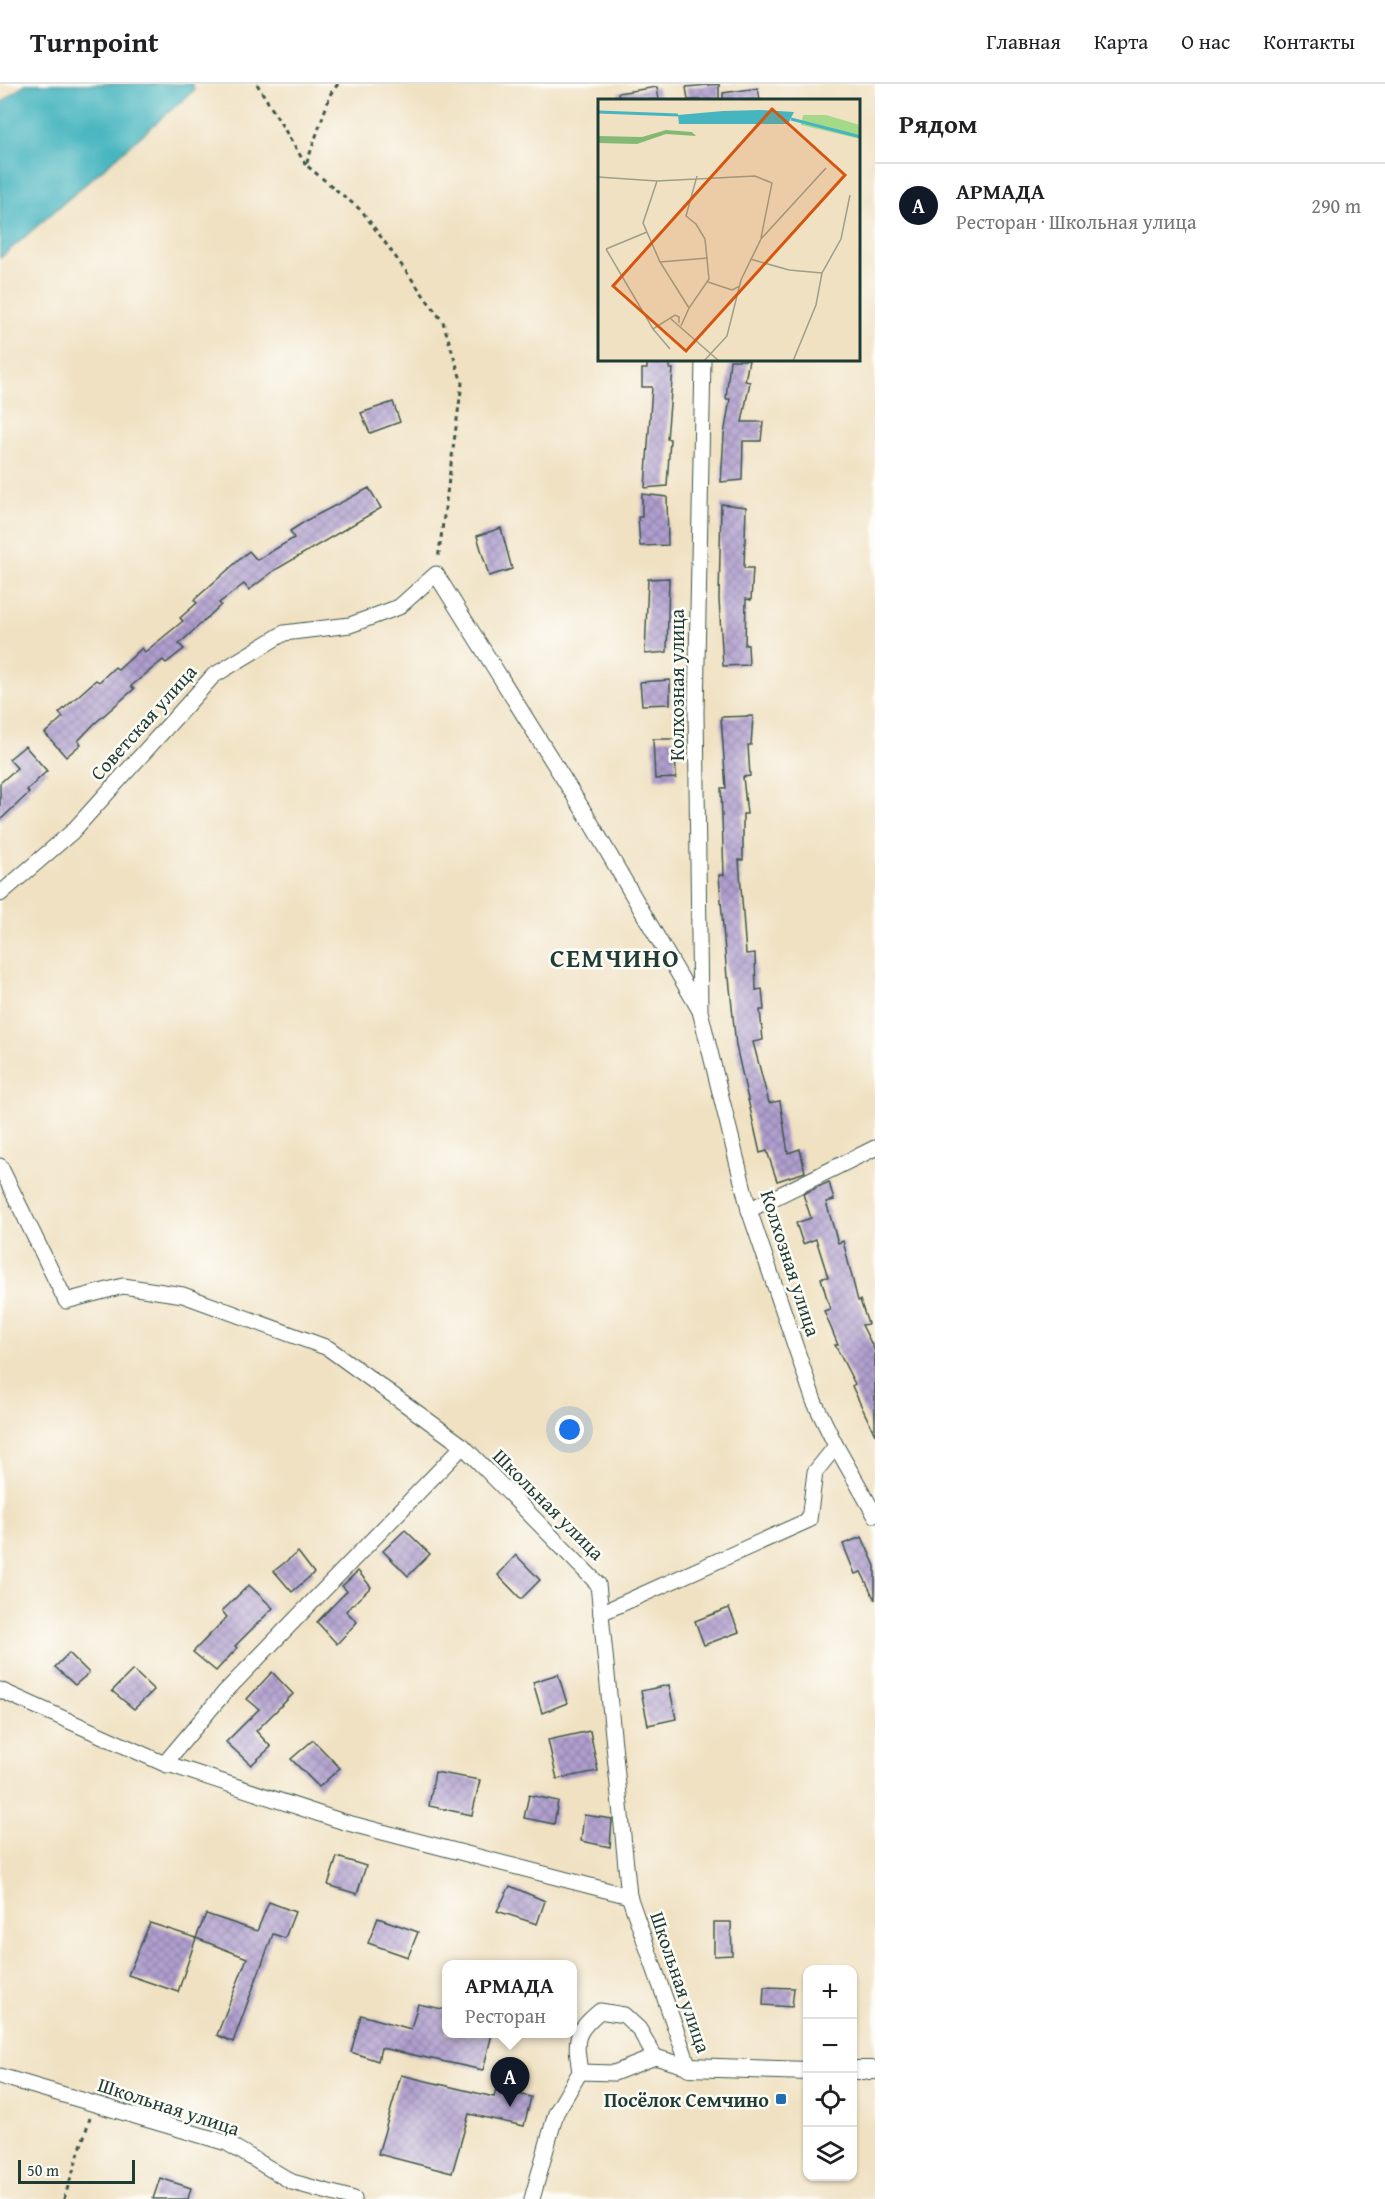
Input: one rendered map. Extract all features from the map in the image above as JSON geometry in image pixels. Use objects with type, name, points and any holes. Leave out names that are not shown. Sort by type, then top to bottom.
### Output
[{"type":"street","name":"Колхозная улица","points":[[703,362],[696,712],[700,1011],[749,1210],[814,1401],[836,1446],[875,1515]]},
{"type":"street","name":"Советская улица","points":[[0,894],[72,832],[213,676],[284,633],[350,625],[399,607],[436,574]]},
{"type":"street","name":"Колхозная улица","points":[[436,574],[588,818],[700,1011]]},
{"type":"street","points":[[749,1210],[875,1148]]},
{"type":"street","name":"Школьная улица","points":[[0,1166],[66,1301],[123,1286],[183,1295],[328,1348],[463,1446],[598,1584],[629,1896],[689,2067]]},
{"type":"street","points":[[165,1763],[224,1693],[463,1446]]},
{"type":"street","points":[[602,1613],[809,1520],[815,1472],[836,1446]]},
{"type":"street","points":[[0,1690],[166,1765],[165,1763],[344,1822],[629,1896]]},
{"type":"street","points":[[532,2199],[556,2113],[580,2072],[576,2051],[580,2028],[600,2011],[624,2015],[639,2029],[655,2057],[614,2073],[580,2072]]},
{"type":"street","name":"Школьная улица","points":[[655,2057],[689,2067]]},
{"type":"street","points":[[689,2067],[803,2071]]},
{"type":"street","points":[[857,2070],[875,2070]]},
{"type":"street","name":"Школьная улица","points":[[0,2076],[227,2143],[292,2182],[354,2199]]},
{"type":"path","points":[[257,84],[306,165],[362,211],[443,322],[462,383],[436,574]]},
{"type":"path","points":[[306,165],[332,93],[338,84]]},
{"type":"path","points":[[64,2199],[94,2103]]},
{"type":"water","points":[[25,84],[192,84],[194,90],[0,258],[0,104]]},
{"type":"building","points":[[719,84],[719,99],[688,99],[686,87]]},
{"type":"building","points":[[657,87],[659,99],[619,99],[618,93]]},
{"type":"building","points":[[758,88],[760,99],[723,99],[723,93]]},
{"type":"building","points":[[647,362],[670,362],[670,369],[673,369],[667,439],[670,439],[667,486],[645,488],[652,387],[642,387],[642,369],[647,369]]},
{"type":"building","points":[[730,362],[749,362],[745,381],[750,382],[742,422],[763,422],[761,441],[743,441],[742,480],[721,482],[724,435],[730,399],[726,399]]},
{"type":"building","points":[[393,402],[400,422],[370,433],[361,413]]},
{"type":"building","points":[[369,488],[381,508],[275,570],[249,590],[244,584],[219,603],[221,605],[179,644],[184,649],[166,663],[163,660],[131,686],[134,689],[94,724],[78,741],[81,744],[66,757],[45,733],[63,717],[59,713],[96,680],[99,682],[115,667],[118,670],[142,648],[145,652],[183,621],[180,618],[197,603],[194,600],[249,551],[257,560],[294,538],[290,531]]},
{"type":"building","points":[[642,494],[667,497],[668,545],[640,546],[638,517],[642,517]]},
{"type":"building","points":[[721,504],[746,507],[744,568],[753,568],[751,600],[746,599],[745,645],[748,645],[749,665],[723,666],[719,599]]},
{"type":"building","points":[[501,528],[512,569],[489,576],[477,536]]},
{"type":"building","points":[[669,578],[667,652],[645,654],[648,579]]},
{"type":"building","points":[[670,680],[670,704],[642,705],[640,682]]},
{"type":"building","points":[[753,716],[751,745],[748,745],[750,776],[743,777],[747,814],[743,814],[743,860],[739,860],[746,954],[755,953],[756,990],[762,989],[764,1010],[760,1010],[763,1040],[753,1042],[769,1103],[780,1101],[788,1153],[800,1149],[805,1172],[777,1181],[767,1151],[760,1153],[736,1046],[729,978],[727,978],[719,875],[724,875],[721,788],[726,788],[721,717]]},
{"type":"building","points":[[653,739],[675,739],[676,778],[655,779]]},
{"type":"building","points":[[25,746],[47,771],[27,790],[29,793],[0,820],[0,783],[17,768],[9,759]]},
{"type":"building","points":[[829,1182],[834,1200],[826,1202],[838,1243],[843,1241],[858,1301],[860,1300],[868,1324],[862,1325],[875,1351],[875,1435],[852,1386],[855,1384],[835,1345],[838,1345],[824,1311],[830,1309],[821,1278],[828,1277],[816,1239],[803,1244],[796,1223],[811,1218],[803,1194]]},
{"type":"building","points":[[405,1530],[430,1554],[408,1576],[383,1551]]},
{"type":"building","points":[[862,1537],[875,1566],[875,1600],[861,1572],[855,1574],[843,1544]]},
{"type":"building","points":[[298,1552],[314,1573],[292,1592],[274,1571]]},
{"type":"building","points":[[516,1555],[540,1580],[521,1599],[498,1575]]},
{"type":"building","points":[[358,1571],[371,1587],[346,1611],[357,1622],[337,1644],[317,1622],[347,1591],[342,1586]]},
{"type":"building","points":[[249,1585],[273,1608],[235,1646],[237,1648],[216,1671],[193,1652],[227,1617],[222,1611]]},
{"type":"building","points":[[729,1608],[739,1632],[704,1645],[695,1621]]},
{"type":"building","points":[[69,1653],[89,1673],[75,1685],[55,1667]]},
{"type":"building","points":[[133,1670],[154,1690],[134,1709],[112,1691]]},
{"type":"building","points":[[272,1672],[293,1694],[256,1731],[271,1747],[251,1765],[226,1742],[259,1709],[247,1699]]},
{"type":"building","points":[[558,1674],[567,1703],[542,1713],[533,1682]]},
{"type":"building","points":[[669,1685],[676,1719],[648,1725],[641,1691]]},
{"type":"building","points":[[590,1731],[598,1771],[557,1779],[548,1740]]},
{"type":"building","points":[[313,1740],[340,1768],[319,1787],[291,1759]]},
{"type":"building","points":[[435,1772],[480,1780],[472,1815],[429,1806]]},
{"type":"building","points":[[529,1795],[558,1801],[554,1824],[524,1818]]},
{"type":"building","points":[[584,1815],[612,1819],[610,1847],[581,1841]]},
{"type":"building","points":[[337,1857],[366,1866],[357,1894],[328,1885]]},
{"type":"building","points":[[510,1886],[545,1901],[537,1924],[497,1911]]},
{"type":"building","points":[[269,1902],[295,1912],[285,1938],[273,1934],[233,2042],[217,2035],[247,1958],[196,1938],[206,1914],[257,1931]]},
{"type":"building","points":[[378,1918],[418,1932],[408,1957],[368,1943]]},
{"type":"building","points":[[714,1922],[731,1922],[732,1955],[714,1956]]},
{"type":"building","points":[[150,1923],[196,1938],[178,1992],[128,1975]]},
{"type":"building","points":[[764,1987],[794,1988],[792,2007],[763,2005]]},
{"type":"building","points":[[418,2004],[442,2009],[442,2038],[491,2038],[483,2070],[381,2048],[378,2061],[351,2052],[361,2015],[411,2029]]},
{"type":"building","points":[[401,2075],[494,2097],[496,2089],[531,2097],[524,2126],[469,2114],[452,2173],[378,2154]]},
{"type":"building","points":[[160,2178],[191,2188],[188,2199],[153,2199]]},
{"type":"place","name":"Посёлок Семчино","points":[[781,2099]]},
{"type":"place","name":"АРМАДА","points":[[510,2107]]},
{"type":"district","name":"СЕМЧИНО","points":[[615,957]]}]
